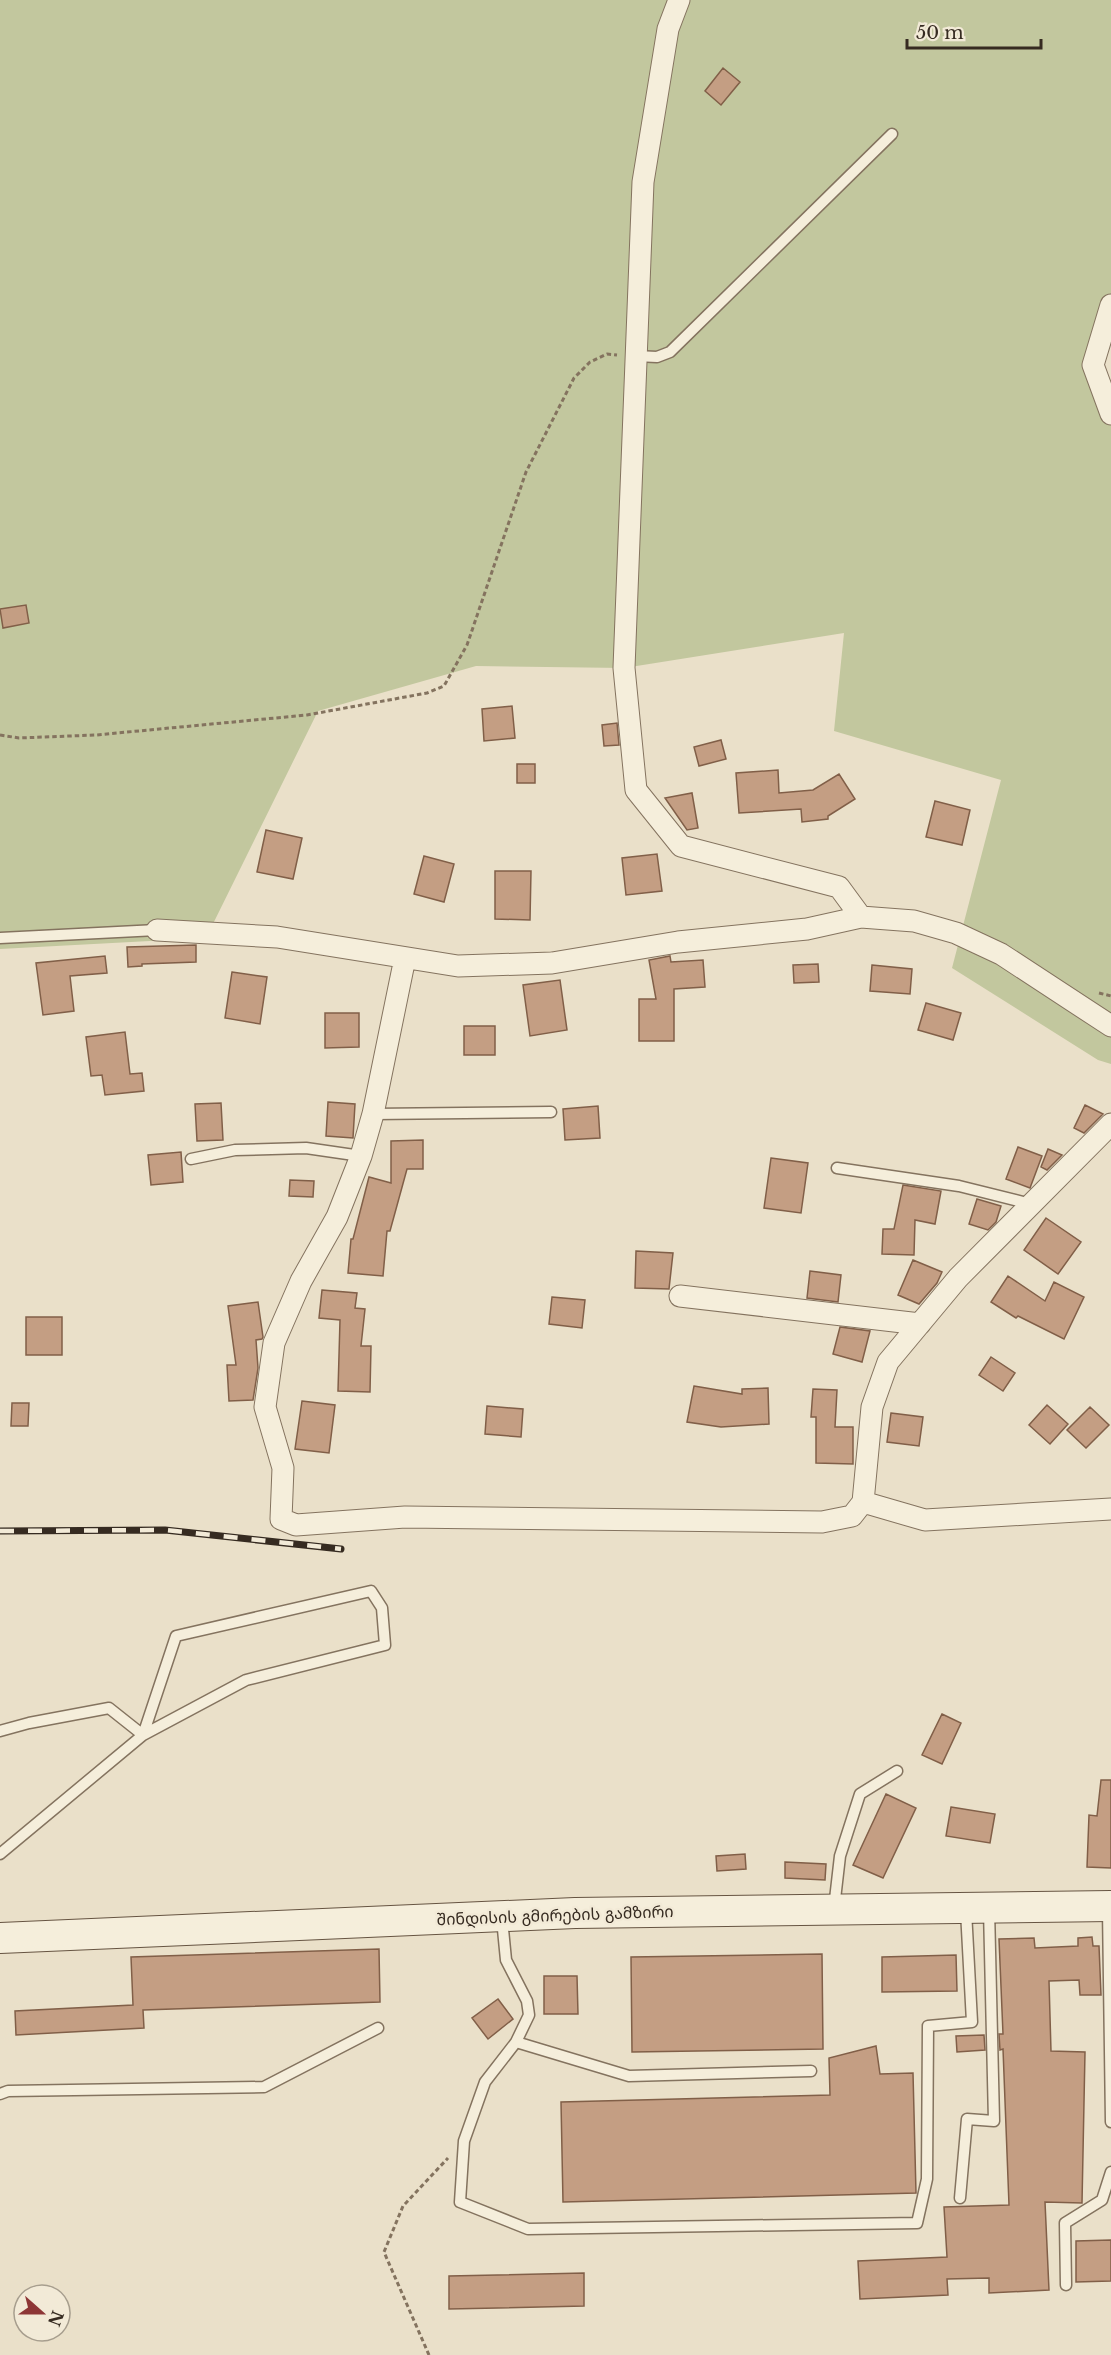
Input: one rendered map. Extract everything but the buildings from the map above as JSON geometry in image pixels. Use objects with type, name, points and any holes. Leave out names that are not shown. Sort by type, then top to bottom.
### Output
[{"type":"main road","name":"შინდისის გმირების გამზირი","points":[[0,1938],[501,1916],[834,1908],[1110,1906]]},
{"type":"street","points":[[679,0],[668,29],[643,182],[624,668],[636,790],[681,846],[839,887],[861,917]]},
{"type":"street","points":[[1111,305],[1093,365],[1111,414]]},
{"type":"street","points":[[157,930],[276,937],[458,966],[552,963],[678,942],[807,929],[861,917],[914,921],[956,933],[1001,954],[1111,1026]]},
{"type":"street","points":[[405,958],[373,1114],[361,1156],[337,1217],[301,1281],[274,1343],[264,1407],[283,1468],[281,1519],[296,1525],[405,1517],[822,1522],[852,1516],[863,1502],[872,1407],[888,1362],[958,1278],[1111,1124]]},
{"type":"street","points":[[680,1296],[920,1324]]},
{"type":"street","points":[[863,1502],[925,1520],[1111,1509]]},
{"type":"lane","points":[[636,356],[657,357],[670,352],[892,134]]},
{"type":"lane","points":[[0,938],[157,930]]},
{"type":"lane","points":[[373,1114],[551,1112]]},
{"type":"lane","points":[[191,1159],[235,1150],[306,1148],[361,1156]]},
{"type":"lane","points":[[837,1168],[959,1186],[1031,1204]]},
{"type":"lane","points":[[0,1854],[143,1735],[246,1680],[385,1645],[382,1608],[371,1591],[176,1636],[143,1735]]},
{"type":"lane","points":[[0,1731],[29,1723],[110,1708],[143,1735]]},
{"type":"lane","points":[[834,1908],[840,1856],[860,1794],[897,1771]]},
{"type":"lane","points":[[501,1916],[506,1960],[526,2001],[529,2014],[516,2042],[484,2082],[464,2141],[460,2202],[528,2229],[917,2223],[927,2179],[928,2026],[972,2022],[978,1906]]},
{"type":"lane","points":[[960,2198],[967,2119],[994,2121],[978,1906]]},
{"type":"lane","points":[[1110,1906],[1111,2122]]},
{"type":"lane","points":[[0,2094],[8,2091],[264,2087],[378,2028]]},
{"type":"lane","points":[[516,2042],[629,2076],[811,2071]]},
{"type":"lane","points":[[1066,2285],[1065,2223],[1102,2200],[1111,2172]]},
{"type":"path","points":[[0,735],[19,738],[96,735],[307,714],[427,693],[444,686],[467,645],[526,472],[574,378],[590,362],[607,354],[636,356]]},
{"type":"path","points":[[429,2355],[384,2252],[403,2206],[464,2141]]},
{"type":"green space","points":[[0,0],[1111,0],[1111,305],[1093,365],[1111,414],[1111,1064],[1098,1060],[952,968],[1001,780],[834,731],[844,633],[624,668],[476,666],[318,711],[206,938],[0,949]]},
{"type":"railway","points":[[0,1531],[165,1530],[341,1549]]}]
